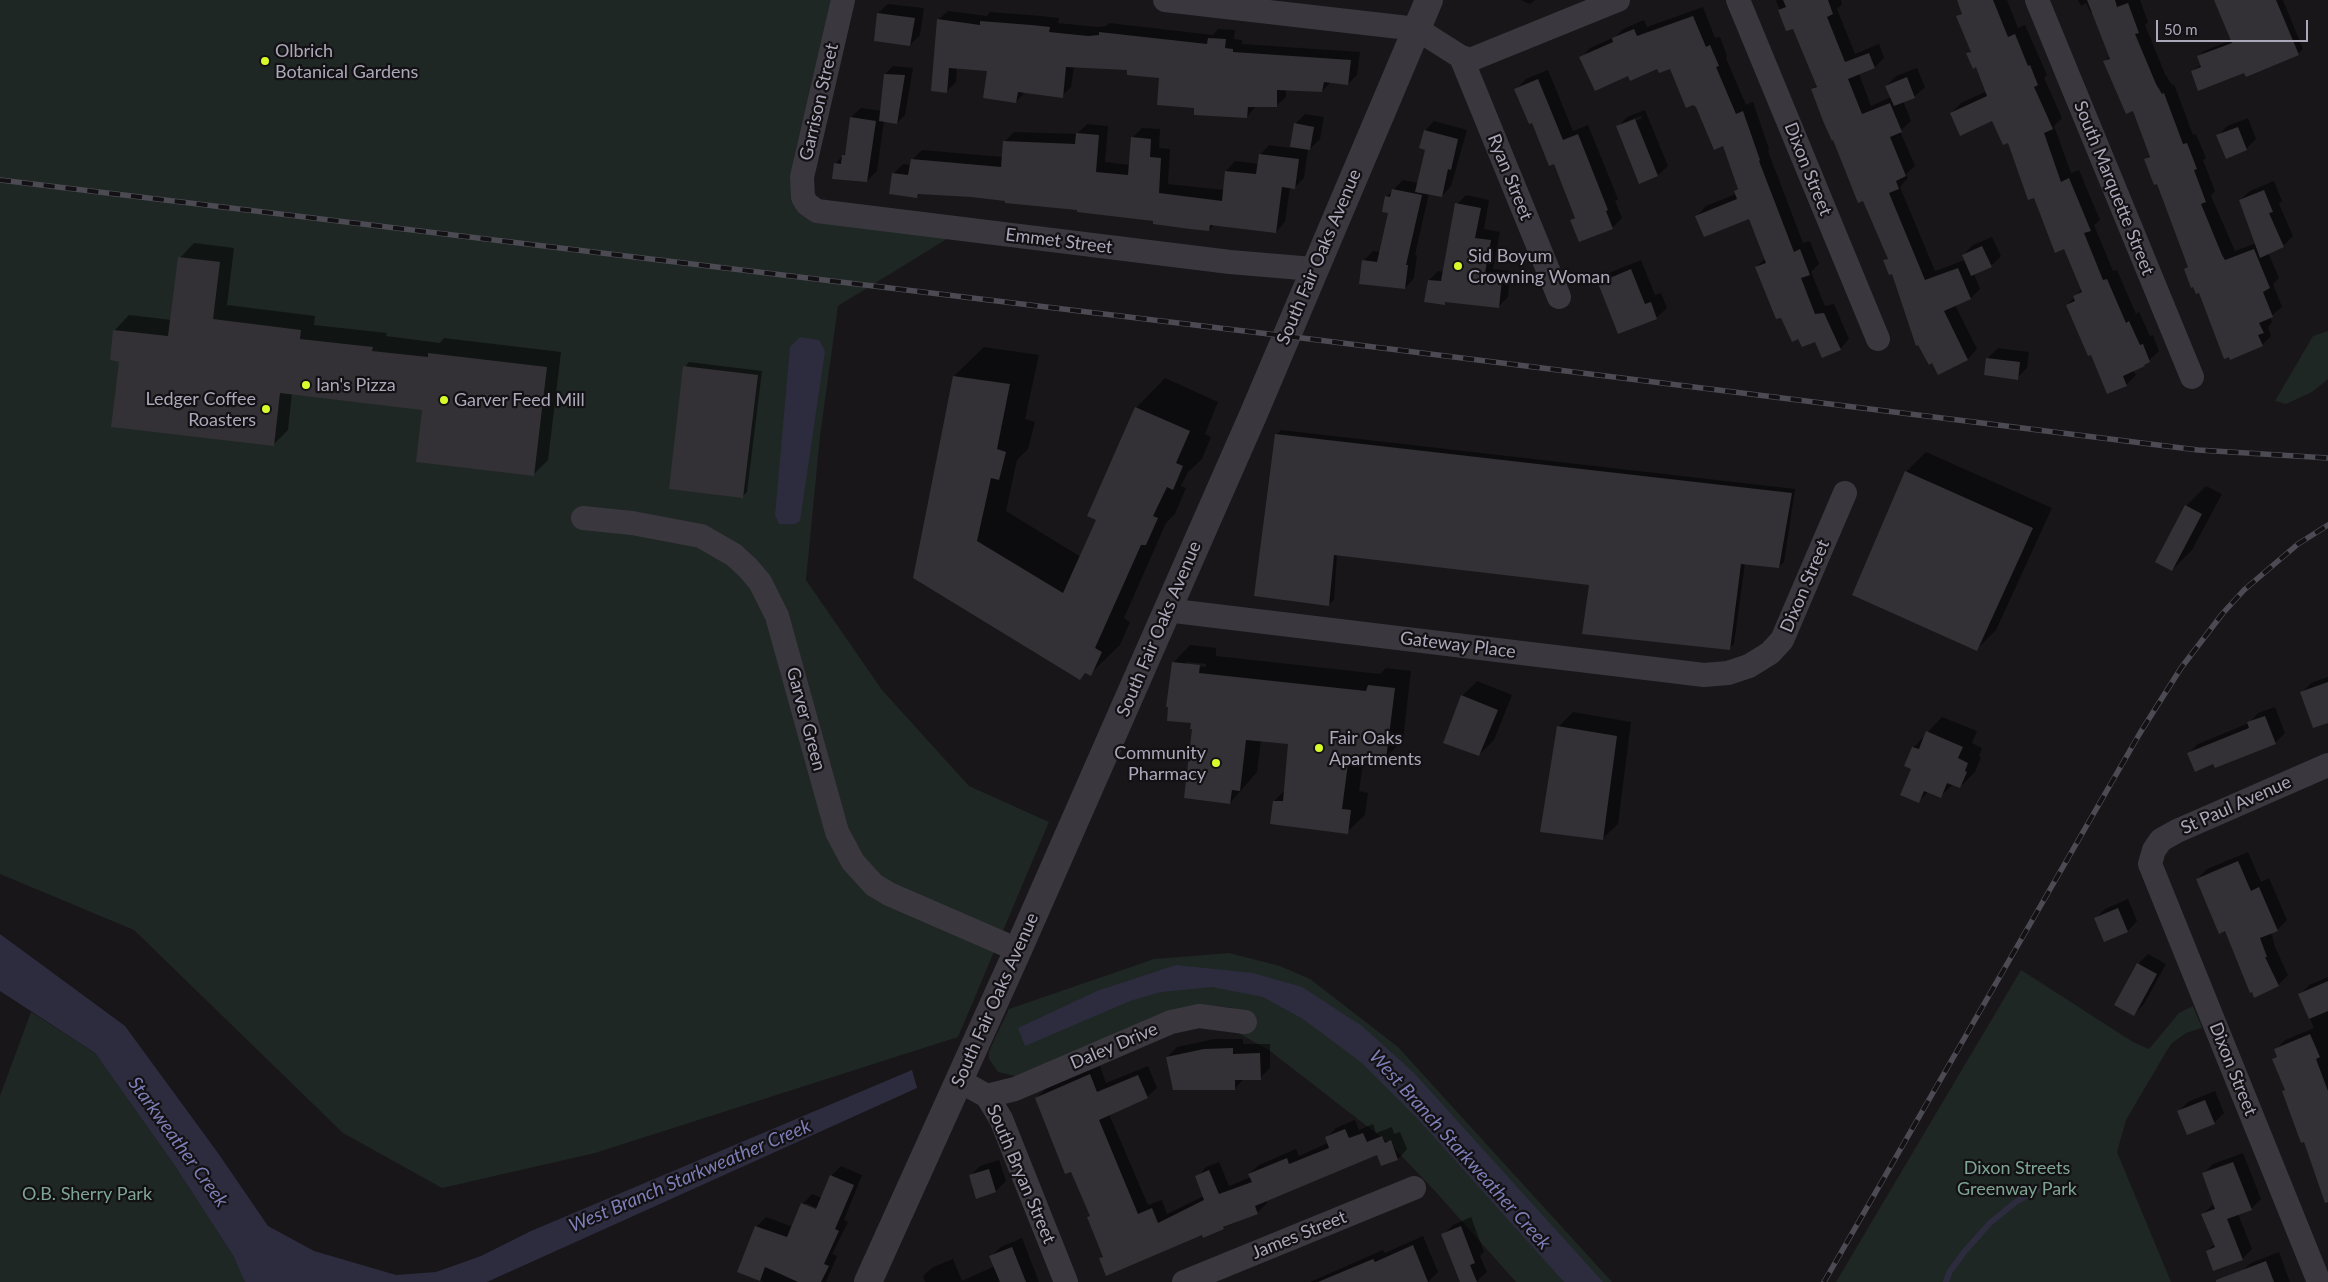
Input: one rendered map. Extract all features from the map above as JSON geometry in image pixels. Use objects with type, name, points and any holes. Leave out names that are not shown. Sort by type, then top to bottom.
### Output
[{"type":"street","name":"Garrison Street","points":[[807,204],[803,197],[802,178],[843,0]]},
{"type":"street","points":[[1165,0],[1417,29],[1470,60],[1618,0]]},
{"type":"street","name":"South Fair Oaks Avenue","points":[[868,1282],[960,1081],[1254,414],[1313,269],[1429,0]]},
{"type":"street","name":"Dixon Street","points":[[1738,0],[1878,339]]},
{"type":"street","name":"South Marquette Street","points":[[2037,0],[2192,377]]},
{"type":"street","name":"Ryan Street","points":[[1462,57],[1559,297]]},
{"type":"street","name":"Emmet Street","points":[[807,204],[817,211],[826,214],[1230,262],[1313,269]]},
{"type":"street","name":"Dixon Street","points":[[1749,666],[1770,653],[1782,640],[1845,494]]},
{"type":"street","name":"Garver Green","points":[[583,518],[632,522],[701,536],[734,555],[748,568],[760,582],[777,616],[837,832],[852,862],[874,885],[889,894],[1018,950]]},
{"type":"street","name":"Gateway Place","points":[[1166,610],[1704,675],[1728,673],[1749,666]]},
{"type":"street","name":"St Paul Avenue","points":[[2152,856],[2161,840],[2176,831],[2328,765]]},
{"type":"street","name":"Dixon Street","points":[[2152,856],[2150,864],[2319,1282]]},
{"type":"street","name":"Daley Drive","points":[[987,1096],[1015,1089],[1171,1022],[1199,1016],[1245,1022]]},
{"type":"street","name":"South Bryan Street","points":[[960,1081],[987,1096],[1001,1119],[1066,1282]]},
{"type":"street","name":"James Street","points":[[1184,1282],[1414,1188]]},
{"type":"green space","points":[[0,0],[843,0],[803,197],[963,229],[838,306],[820,436],[806,580],[882,690],[969,786],[1049,822],[958,1037],[595,1153],[442,1188],[343,1133],[134,930],[0,874]]},
{"type":"green space","points":[[2328,331],[2328,379],[2312,392],[2286,404],[2275,401],[2313,336]]},
{"type":"green space","points":[[1229,953],[1280,966],[1310,979],[1398,1047],[1612,1282],[1516,1282],[1390,1144],[1270,1051],[1233,1030],[1235,1008],[1214,1006],[1015,1076],[998,1072],[989,1059],[989,1052],[1009,1009],[1154,959]]},
{"type":"green space","name":"Dixon Streets Greenway Park","points":[[2021,970],[2133,1042],[2149,1049],[2179,1013],[2193,1006],[2202,1028],[2186,1033],[2172,1043],[2126,1120],[2117,1152],[2171,1282],[1836,1282]]},
{"type":"green space","name":"O.B. Sherry Park","points":[[31,1012],[95,1053],[173,1163],[234,1257],[260,1282],[0,1282],[0,1096]]},
{"type":"water","points":[[800,337],[819,340],[825,351],[800,521],[795,524],[779,524],[775,515],[790,347]]},
{"type":"water","points":[[0,934],[125,1026],[218,1153],[268,1226],[314,1251],[396,1275],[436,1272],[481,1256],[531,1231],[912,1070],[917,1088],[487,1282],[245,1282],[234,1257],[173,1163],[95,1053],[0,991]]},
{"type":"water","name":"West Branch Starkweather Creek","points":[[1176,965],[1253,973],[1302,987],[1362,1026],[1414,1073],[1603,1282],[1564,1282],[1418,1119],[1362,1063],[1303,1019],[1263,997],[1212,987],[1161,992],[1130,1001],[1025,1046],[1018,1028],[1097,991]]},
{"type":"building","points":[[1783,0],[1828,0],[1833,14],[1827,17],[1845,62],[1869,53],[1875,68],[1848,79],[1862,114],[1890,103],[1902,132],[1890,137],[1906,176],[1896,181],[1899,189],[1889,193],[1925,280],[1958,268],[1971,299],[1944,311],[1968,360],[1938,375],[1932,363],[1929,365],[1918,345],[1916,346],[1892,274],[1889,275],[1883,260],[1888,259],[1863,201],[1858,203],[1833,140],[1823,121],[1811,89],[1817,87],[1793,29],[1786,31],[1778,10],[1786,7]]},
{"type":"building","points":[[1957,0],[1993,0],[2008,37],[2015,34],[2028,66],[2030,65],[2038,85],[2034,87],[2053,129],[2044,133],[2061,182],[2069,178],[2091,231],[2084,233],[2103,280],[2107,279],[2126,323],[2129,321],[2140,345],[2143,344],[2150,362],[2123,376],[2127,386],[2107,394],[2091,355],[2088,356],[2066,305],[2075,301],[2073,296],[2082,292],[2064,249],[2055,253],[2034,198],[2028,200],[2008,143],[2003,145],[1992,121],[1960,136],[1950,113],[1987,96],[1976,67],[1973,69],[1966,53],[1971,52],[1956,16],[1962,14]]},
{"type":"building","points":[[2087,0],[2115,0],[2117,7],[2128,3],[2139,33],[2135,34],[2156,84],[2162,94],[2164,93],[2183,144],[2187,143],[2197,169],[2194,170],[2206,202],[2201,204],[2222,255],[2225,260],[2254,249],[2270,288],[2263,292],[2273,317],[2259,323],[2264,333],[2258,335],[2263,346],[2230,360],[2229,357],[2224,359],[2199,293],[2196,294],[2193,287],[2191,288],[2184,269],[2188,267],[2157,184],[2154,185],[2144,159],[2150,157],[2133,111],[2126,114],[2103,61],[2110,59]]},
{"type":"building","points":[[2214,0],[2276,0],[2299,55],[2246,77],[2244,73],[2198,91],[2191,71],[2201,67],[2197,56],[2232,43]]},
{"type":"building","points":[[877,13],[915,18],[910,46],[874,41]]},
{"type":"building","points":[[1693,16],[1706,47],[1710,45],[1719,66],[1716,67],[1736,114],[1743,111],[1759,161],[1794,252],[1800,249],[1810,275],[1801,278],[1815,314],[1824,313],[1841,350],[1822,358],[1815,342],[1802,347],[1798,339],[1792,342],[1781,318],[1776,319],[1755,267],[1766,263],[1749,219],[1704,237],[1695,216],[1737,199],[1734,191],[1738,189],[1723,146],[1714,150],[1696,107],[1693,105],[1686,108],[1670,69],[1659,73],[1657,69],[1630,81],[1628,76],[1595,91],[1579,57],[1613,42],[1612,38],[1634,29],[1637,36]]},
{"type":"building","points":[[937,19],[980,25],[980,21],[1050,27],[1049,32],[1088,36],[1099,35],[1099,32],[1207,44],[1208,38],[1226,39],[1225,48],[1233,49],[1233,52],[1351,60],[1348,85],[1324,82],[1322,92],[1277,90],[1277,107],[1248,107],[1247,118],[1194,115],[1194,108],[1157,105],[1159,78],[1127,75],[1127,70],[1066,67],[1063,98],[1018,92],[1016,103],[983,98],[987,71],[949,68],[947,93],[931,91]]},
{"type":"building","points":[[884,74],[905,75],[897,124],[879,121]]},
{"type":"building","points":[[1907,77],[1915,98],[1894,106],[1885,86]]},
{"type":"building","points":[[1538,79],[1563,140],[1578,134],[1608,210],[1606,211],[1613,229],[1579,242],[1570,220],[1575,218],[1554,164],[1549,166],[1532,123],[1529,124],[1514,89]]},
{"type":"building","points":[[850,117],[876,121],[867,182],[832,179],[834,163],[841,164],[842,155],[845,155]]},
{"type":"building","points":[[1635,119],[1658,176],[1639,184],[1616,126]]},
{"type":"building","points":[[1294,123],[1314,127],[1310,150],[1290,147]]},
{"type":"building","points":[[2238,127],[2247,150],[2226,159],[2216,135]]},
{"type":"building","points":[[1424,130],[1458,139],[1451,170],[1448,169],[1442,197],[1415,192],[1425,150],[1419,148]]},
{"type":"building","points":[[1076,133],[1099,135],[1096,172],[1128,175],[1131,137],[1151,139],[1150,157],[1161,158],[1159,193],[1222,201],[1225,171],[1256,174],[1259,154],[1299,159],[1295,189],[1282,187],[1276,233],[1210,225],[1209,231],[1190,229],[1153,224],[1153,221],[1077,212],[1077,210],[1005,203],[1005,201],[971,197],[918,194],[917,198],[889,194],[892,173],[908,175],[911,159],[1001,167],[1003,141],[1075,144]]},
{"type":"building","points":[[1392,189],[1422,195],[1406,265],[1408,265],[1405,289],[1359,284],[1362,260],[1377,262],[1388,213],[1382,212],[1385,196],[1390,197]]},
{"type":"building","points":[[2264,190],[2273,212],[2269,213],[2284,247],[2260,258],[2239,200]]},
{"type":"building","points":[[1455,203],[1481,208],[1475,238],[1491,240],[1484,278],[1502,279],[1499,308],[1445,302],[1445,305],[1424,302],[1428,280],[1441,281]]},
{"type":"building","points":[[1982,246],[1992,267],[1971,276],[1962,255]]},
{"type":"building","name":"Garver Feed Mill","points":[[178,257],[220,262],[213,319],[301,330],[300,339],[373,347],[372,351],[428,357],[428,353],[547,367],[534,476],[416,462],[422,410],[280,393],[274,446],[111,427],[119,362],[110,360],[113,330],[168,336]]},
{"type":"building","points":[[1631,269],[1645,304],[1651,302],[1657,319],[1618,334],[1598,283]]},
{"type":"building","points":[[1986,358],[2020,362],[2018,380],[1984,375]]},
{"type":"building","points":[[683,366],[758,375],[743,498],[669,489]]},
{"type":"building","points":[[953,376],[1010,384],[997,449],[1006,452],[999,480],[991,478],[977,541],[1063,593],[1096,520],[1087,516],[1135,407],[1190,431],[1176,463],[1183,466],[1173,490],[1167,487],[1153,516],[1158,518],[1146,545],[1141,545],[1095,648],[1102,652],[1091,676],[1085,673],[1080,680],[913,578]]},
{"type":"building","points":[[1275,434],[1792,493],[1779,568],[1741,564],[1730,650],[1582,634],[1589,585],[1334,555],[1329,606],[1254,596]]},
{"type":"building","points":[[1905,471],[2033,528],[1977,651],[1852,595]]},
{"type":"building","points":[[2185,505],[2202,514],[2172,571],[2155,562]]},
{"type":"building","name":"Fair Oaks Apartments","points":[[1172,662],[1200,665],[1199,673],[1366,691],[1368,685],[1395,688],[1386,759],[1349,756],[1342,809],[1351,810],[1348,834],[1270,824],[1273,801],[1283,801],[1288,744],[1246,740],[1240,791],[1232,790],[1230,804],[1184,798],[1192,729],[1190,729],[1191,723],[1167,721],[1168,707],[1166,707]]},
{"type":"building","points":[[2328,682],[2328,723],[2313,728],[2300,692]]},
{"type":"building","points":[[1461,695],[1498,710],[1479,756],[1443,743]]},
{"type":"building","points":[[2265,716],[2276,744],[2215,768],[2213,764],[2195,772],[2187,753],[2249,728],[2247,722]]},
{"type":"building","points":[[1557,726],[1617,736],[1603,840],[1540,832]]},
{"type":"building","points":[[1926,731],[1963,747],[1958,758],[1968,763],[1965,771],[1967,772],[1960,788],[1947,783],[1941,798],[1924,791],[1919,803],[1900,795],[1911,769],[1904,766],[1912,747],[1919,749]]},
{"type":"building","points":[[2238,861],[2251,891],[2259,887],[2278,931],[2260,938],[2267,957],[2265,957],[2279,986],[2254,998],[2252,992],[2250,993],[2225,931],[2219,934],[2196,879]]},
{"type":"building","points":[[2118,908],[2128,932],[2104,942],[2094,918]]},
{"type":"building","points":[[2137,963],[2157,974],[2134,1016],[2114,1005]]},
{"type":"building","points":[[2328,981],[2328,1011],[2309,1019],[2298,994]]},
{"type":"building","points":[[2310,1034],[2320,1057],[2316,1059],[2328,1091],[2328,1202],[2325,1203],[2304,1142],[2301,1143],[2282,1091],[2285,1090],[2272,1059],[2277,1057],[2274,1049]]},
{"type":"building","points":[[1233,1048],[1233,1054],[1260,1053],[1261,1080],[1235,1080],[1235,1090],[1173,1090],[1166,1057],[1204,1049]]},
{"type":"building","points":[[1090,1074],[1097,1092],[1138,1075],[1148,1098],[1099,1120],[1138,1214],[1152,1208],[1158,1223],[1204,1200],[1195,1176],[1209,1170],[1219,1194],[1252,1182],[1248,1174],[1287,1158],[1289,1164],[1329,1148],[1325,1137],[1345,1129],[1349,1138],[1363,1133],[1367,1142],[1382,1136],[1385,1143],[1391,1140],[1398,1160],[1381,1166],[1377,1155],[1255,1206],[1258,1214],[1223,1227],[1224,1229],[1203,1238],[1202,1235],[1106,1276],[1099,1258],[1103,1257],[1087,1217],[1090,1216],[1071,1172],[1065,1174],[1035,1098]]},
{"type":"building","points":[[2205,1100],[2215,1124],[2187,1135],[2177,1111]]},
{"type":"building","points":[[2233,1162],[2252,1210],[2227,1219],[2243,1260],[2213,1271],[2206,1251],[2215,1247],[2201,1214],[2215,1209],[2202,1173]]},
{"type":"building","points":[[989,1169],[996,1192],[976,1199],[969,1175]]},
{"type":"building","points":[[830,1175],[854,1185],[835,1229],[839,1231],[824,1264],[829,1266],[821,1282],[798,1282],[765,1267],[760,1281],[737,1272],[755,1226],[787,1237],[801,1203],[816,1209]]},
{"type":"building","points":[[1461,1226],[1475,1263],[1470,1265],[1477,1282],[1460,1282],[1441,1234]]},
{"type":"building","points":[[1413,1245],[1428,1282],[1318,1282],[1373,1259],[1375,1262]]},
{"type":"building","points":[[1012,1247],[1026,1282],[1000,1282],[989,1256]]},
{"type":"building","points":[[2266,1261],[2274,1282],[2216,1282],[2216,1280]]},
{"type":"waterway","points":[[1946,1282],[1950,1271],[1990,1223],[2017,1201],[2037,1190]]},
{"type":"railway","points":[[0,180],[1310,339],[2198,450],[2328,458]]},
{"type":"railway","points":[[1824,1282],[2140,733],[2181,668],[2223,613],[2244,590],[2298,544],[2328,525]]},
{"type":"place","name":"Olbrich Botanical Gardens","points":[[265,61]]},
{"type":"place","name":"Sid Boyum Crowning Woman","points":[[1458,266]]},
{"type":"place","name":"Ian's Pizza","points":[[306,385]]},
{"type":"place","name":"Garver Feed Mill","points":[[444,400]]},
{"type":"place","name":"Ledger Coffee Roasters","points":[[266,409]]},
{"type":"place","name":"Fair Oaks Apartments","points":[[1319,748]]},
{"type":"place","name":"Community Pharmacy","points":[[1216,763]]},
{"type":"water label","name":"Starkweather Creek","points":[[178,1142]]}]
